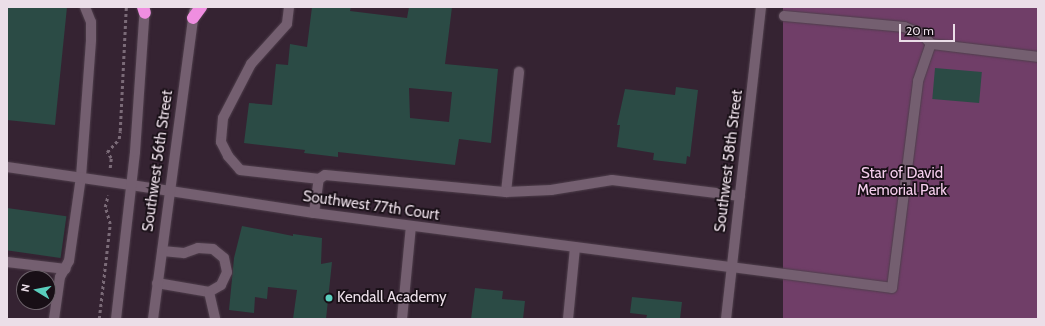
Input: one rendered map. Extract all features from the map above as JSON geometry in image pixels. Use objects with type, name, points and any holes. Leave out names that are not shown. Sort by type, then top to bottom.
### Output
[{"type":"highway","points":[[193,13],[201,7]]},
{"type":"street","points":[[54,319],[60,277],[69,261],[81,177],[92,40],[91,22],[85,7]]},
{"type":"street","points":[[289,7],[286,24],[251,64],[223,118],[221,142],[228,156],[240,170],[319,179],[332,174],[506,192],[551,190],[612,180],[740,196]]},
{"type":"street","name":"Southwest 58th Street","points":[[726,319],[761,7]]},
{"type":"street","name":"Southwest 56th Street","points":[[116,319],[131,185],[144,9]]},
{"type":"street","name":"Southwest 56th Street","points":[[153,319],[168,192],[193,13]]},
{"type":"street","points":[[784,16],[904,27],[922,34],[931,44],[1038,56]]},
{"type":"street","name":"Southwest 77th Court","points":[[7,167],[314,213],[892,288],[918,82],[931,44]]},
{"type":"street","points":[[506,192],[519,72]]},
{"type":"street","points":[[314,213],[319,179]]},
{"type":"street","points":[[402,319],[411,226]]},
{"type":"street","points":[[157,283],[209,292],[221,285],[227,272],[224,258],[220,252],[205,247],[184,254],[162,251]]},
{"type":"street","points":[[568,319],[575,247]]},
{"type":"street","points":[[7,262],[66,268]]},
{"type":"street","points":[[209,292],[215,319]]},
{"type":"path","points":[[111,158],[107,152],[119,140],[120,131],[126,7]]},
{"type":"path","points":[[99,319],[110,224],[105,207],[107,204]]},
{"type":"green space","name":"Star of David Memorial Park","points":[[783,7],[1038,7],[1038,319],[783,319]]},
{"type":"building","points":[[7,7],[67,7],[55,125],[7,120]]},
{"type":"building","points":[[312,7],[351,7],[350,11],[407,18],[409,7],[452,7],[445,64],[498,69],[491,143],[459,139],[455,165],[338,152],[338,157],[304,153],[305,150],[244,143],[249,103],[272,105],[276,64],[288,65],[290,44],[307,47]],"holes":[[[409,88],[452,92],[449,122],[410,118]]]},
{"type":"building","points":[[935,68],[982,72],[979,103],[932,99]]},
{"type":"building","points":[[676,87],[698,90],[690,157],[687,156],[686,164],[653,160],[654,153],[617,147],[620,125],[617,125],[625,89],[675,95]]},
{"type":"building","points":[[7,208],[66,216],[61,258],[7,250]]},
{"type":"building","points":[[242,226],[293,236],[293,234],[322,238],[321,264],[332,262],[326,319],[293,319],[297,290],[268,287],[267,299],[255,297],[254,313],[229,310],[234,258]]},
{"type":"building","points":[[475,288],[503,291],[502,299],[525,301],[523,319],[471,319]]},
{"type":"building","points":[[632,297],[682,302],[680,319],[646,319],[647,315],[630,313]]},
{"type":"place","name":"Kendall Academy","points":[[329,298]]}]
